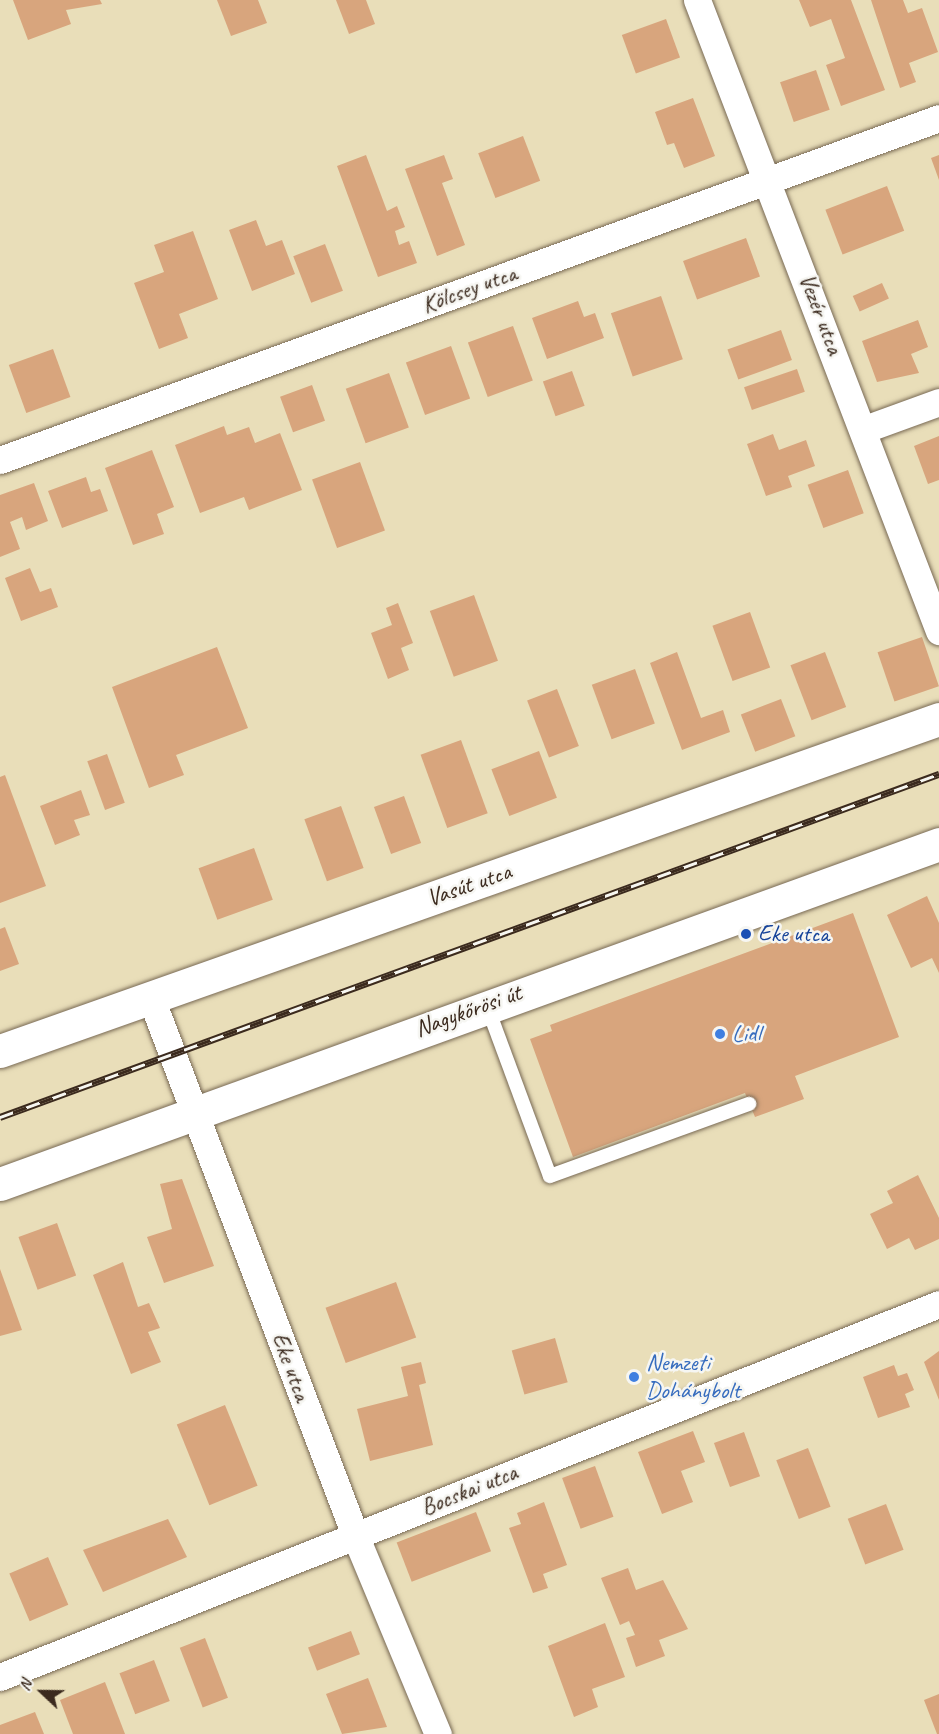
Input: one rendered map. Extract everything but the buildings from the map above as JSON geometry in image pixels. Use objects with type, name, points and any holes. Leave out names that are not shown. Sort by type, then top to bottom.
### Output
[{"type":"main road","name":"Vasút utca","points":[[0,1051],[939,719]]},
{"type":"main road","name":"Nagykőrösi út","points":[[0,1184],[486,1004],[939,844]]},
{"type":"street","name":"Vezér utca","points":[[697,0],[865,429],[939,631]]},
{"type":"street","name":"Kölcsey utca","points":[[0,460],[939,118]]},
{"type":"street","points":[[865,429],[939,402]]},
{"type":"street","name":"Eke utca","points":[[151,998],[355,1535],[438,1734]]},
{"type":"street","name":"Bocskai utca","points":[[0,1677],[939,1304]]},
{"type":"lane","points":[[486,1004],[550,1176],[749,1104]]},
{"type":"railway","points":[[0,1117],[939,774]]},
{"type":"place","name":"Eke utca","points":[[746,934]]},
{"type":"place","name":"Lidl","points":[[720,1034]]},
{"type":"place","name":"Nemzeti Dohánybolt","points":[[634,1377]]}]
